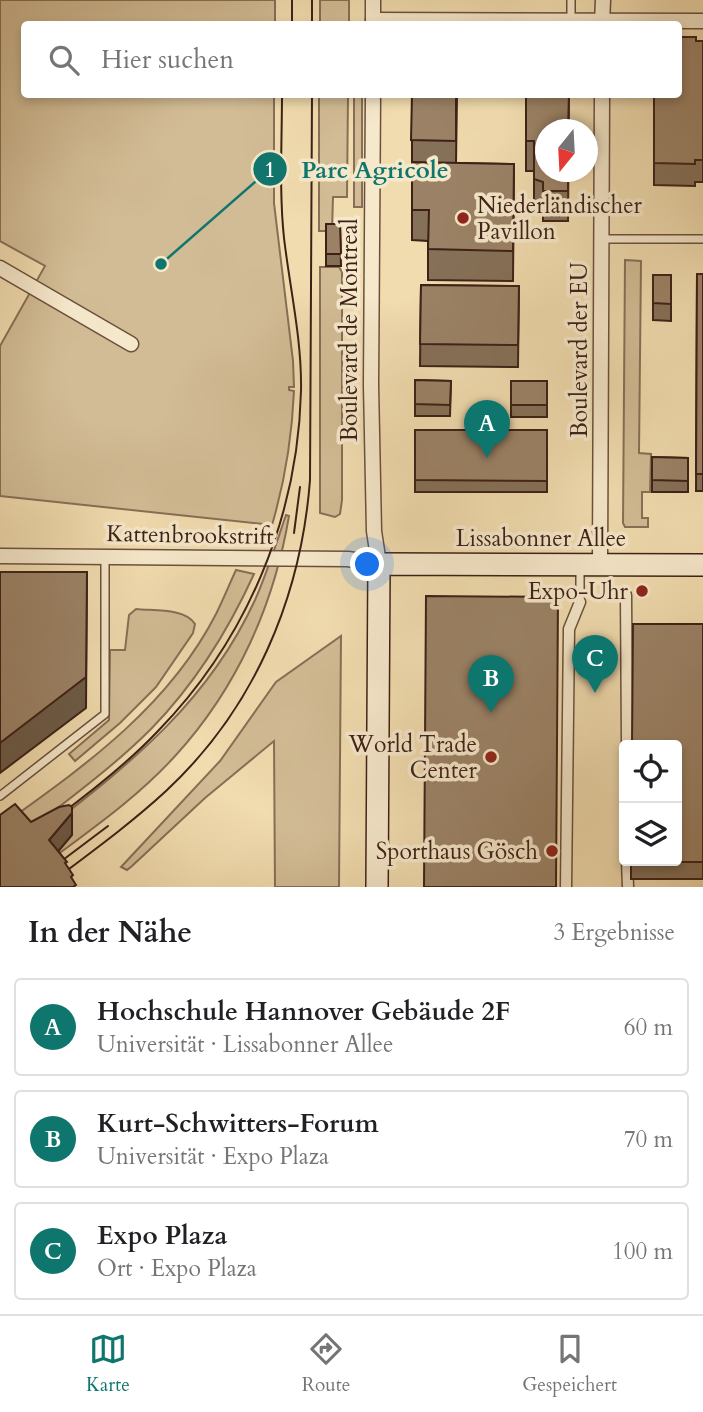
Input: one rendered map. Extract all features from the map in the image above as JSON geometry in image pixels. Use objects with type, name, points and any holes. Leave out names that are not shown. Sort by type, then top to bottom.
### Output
[{"type":"main road","name":"Lissabonner Allee","points":[[379,564],[703,565]]},
{"type":"main road","points":[[377,887],[379,564]]},
{"type":"street","points":[[373,0],[373,21]]},
{"type":"street","points":[[603,0],[603,21]]},
{"type":"street","points":[[682,21],[703,21]]},
{"type":"street","name":"Boulevard de Montreal","points":[[373,98],[371,385],[374,531],[379,564]]},
{"type":"street","name":"Boulevard der EU","points":[[590,564],[602,239],[602,98]]},
{"type":"street","points":[[0,268],[131,344]]},
{"type":"street","name":"Kattenbrookstrift","points":[[0,556],[348,559],[379,564]]},
{"type":"street","points":[[625,595],[627,740]]},
{"type":"street","points":[[566,887],[569,629],[580,602]]},
{"type":"street","points":[[627,866],[628,887]]},
{"type":"lane","points":[[571,0],[571,21]]},
{"type":"lane","points":[[602,239],[703,239]]},
{"type":"lane","points":[[0,796],[105,714],[105,556]]},
{"type":"lane","points":[[580,602],[590,564]]},
{"type":"shaded area","points":[[0,0],[275,0],[275,21],[21,21],[21,98],[274,98],[274,203],[293,361],[294,387],[289,387],[289,390],[294,391],[287,458],[272,525],[0,496],[0,346],[45,266],[0,241]]},
{"type":"shaded area","points":[[320,0],[349,0],[349,21],[320,21]]},
{"type":"shaded area","points":[[319,98],[348,98],[347,197],[333,197],[332,231],[319,231]]},
{"type":"shaded area","points":[[354,98],[362,98],[362,207],[354,207]]},
{"type":"shaded area","points":[[625,260],[641,261],[639,453],[651,454],[650,492],[642,492],[642,518],[648,518],[648,527],[625,527],[623,523]]},
{"type":"shaded area","points":[[320,267],[339,267],[342,272],[342,500],[340,514],[335,517],[320,513]]},
{"type":"shaded area","points":[[286,515],[289,516],[282,549],[263,613],[250,644],[217,702],[176,755],[148,783],[53,858],[72,835],[72,829],[36,837],[101,785],[160,732],[188,704],[213,672],[255,600]]},
{"type":"shaded area","points":[[236,570],[254,574],[222,636],[182,694],[121,757],[23,835],[9,820],[98,754],[151,704],[176,676],[197,646],[216,614]]},
{"type":"shaded area","points":[[136,609],[184,615],[195,624],[193,633],[156,687],[120,723],[75,761],[69,754],[109,720],[110,650],[125,650],[129,615]]},
{"type":"shaded area","points":[[341,636],[339,887],[275,887],[274,741],[205,798],[132,866],[127,870],[121,867],[220,761],[276,682]]},
{"type":"building","points":[[682,37],[696,37],[696,41],[703,41],[703,160],[695,160],[695,164],[654,163],[654,98],[682,98]]},
{"type":"building","points":[[412,98],[456,98],[456,141],[411,140]]},
{"type":"building","points":[[526,98],[569,98],[568,119],[535,119],[535,179],[534,141],[526,141]]},
{"type":"building","name":"Niederländischer Pavillon","points":[[412,162],[514,164],[513,251],[428,249],[429,210],[412,210]]},
{"type":"building","points":[[543,182],[568,182],[568,191],[543,191]]},
{"type":"building","points":[[326,224],[340,224],[341,254],[326,254]]},
{"type":"building","points":[[697,274],[703,274],[703,474],[696,474]]},
{"type":"building","points":[[653,275],[671,275],[671,304],[653,303]]},
{"type":"building","points":[[421,285],[519,286],[518,345],[420,344]]},
{"type":"building","points":[[415,380],[451,381],[450,405],[415,404]]},
{"type":"building","points":[[511,381],[547,381],[547,405],[511,405]]},
{"type":"building","points":[[415,430],[547,430],[547,481],[415,480]]},
{"type":"building","points":[[652,457],[688,458],[688,481],[652,480]]},
{"type":"building","points":[[0,572],[87,572],[86,677],[0,743]]},
{"type":"building","name":"World Trade Center","points":[[426,596],[558,597],[556,887],[424,887]]},
{"type":"building","points":[[633,624],[703,624],[703,862],[682,862],[682,740],[632,740]]},
{"type":"building","points":[[15,804],[31,822],[59,807],[72,807],[72,813],[49,840],[67,862],[65,863],[76,885],[0,887],[0,815]]},
{"type":"tram line","points":[[292,0],[292,21]]},
{"type":"tram line","points":[[312,0],[312,21]]},
{"type":"tram line","points":[[57,817],[134,754],[189,696],[217,658],[241,617],[278,531],[298,438],[301,391],[298,334],[282,220],[282,98]]},
{"type":"tram line","points":[[45,887],[137,816],[197,759],[248,688],[284,609],[305,524],[310,480],[312,98]]},
{"type":"tram line","points":[[294,533],[300,487]]},
{"type":"tram line","points":[[27,887],[108,826]]},
{"type":"place","name":"Niederländischer Pavillon","points":[[463,218]]},
{"type":"place","name":"Parc Agricole","points":[[161,264]]},
{"type":"place","name":"Hochschule Hannover Gebäude 2F","points":[[487,458]]},
{"type":"place","name":"Expo-Uhr","points":[[642,591]]},
{"type":"place","name":"Expo Plaza","points":[[595,693]]},
{"type":"place","name":"Kurt-Schwitters-Forum","points":[[491,713]]},
{"type":"place","name":"World Trade Center","points":[[491,757]]},
{"type":"place","name":"Sporthaus Gösch","points":[[552,851]]}]
